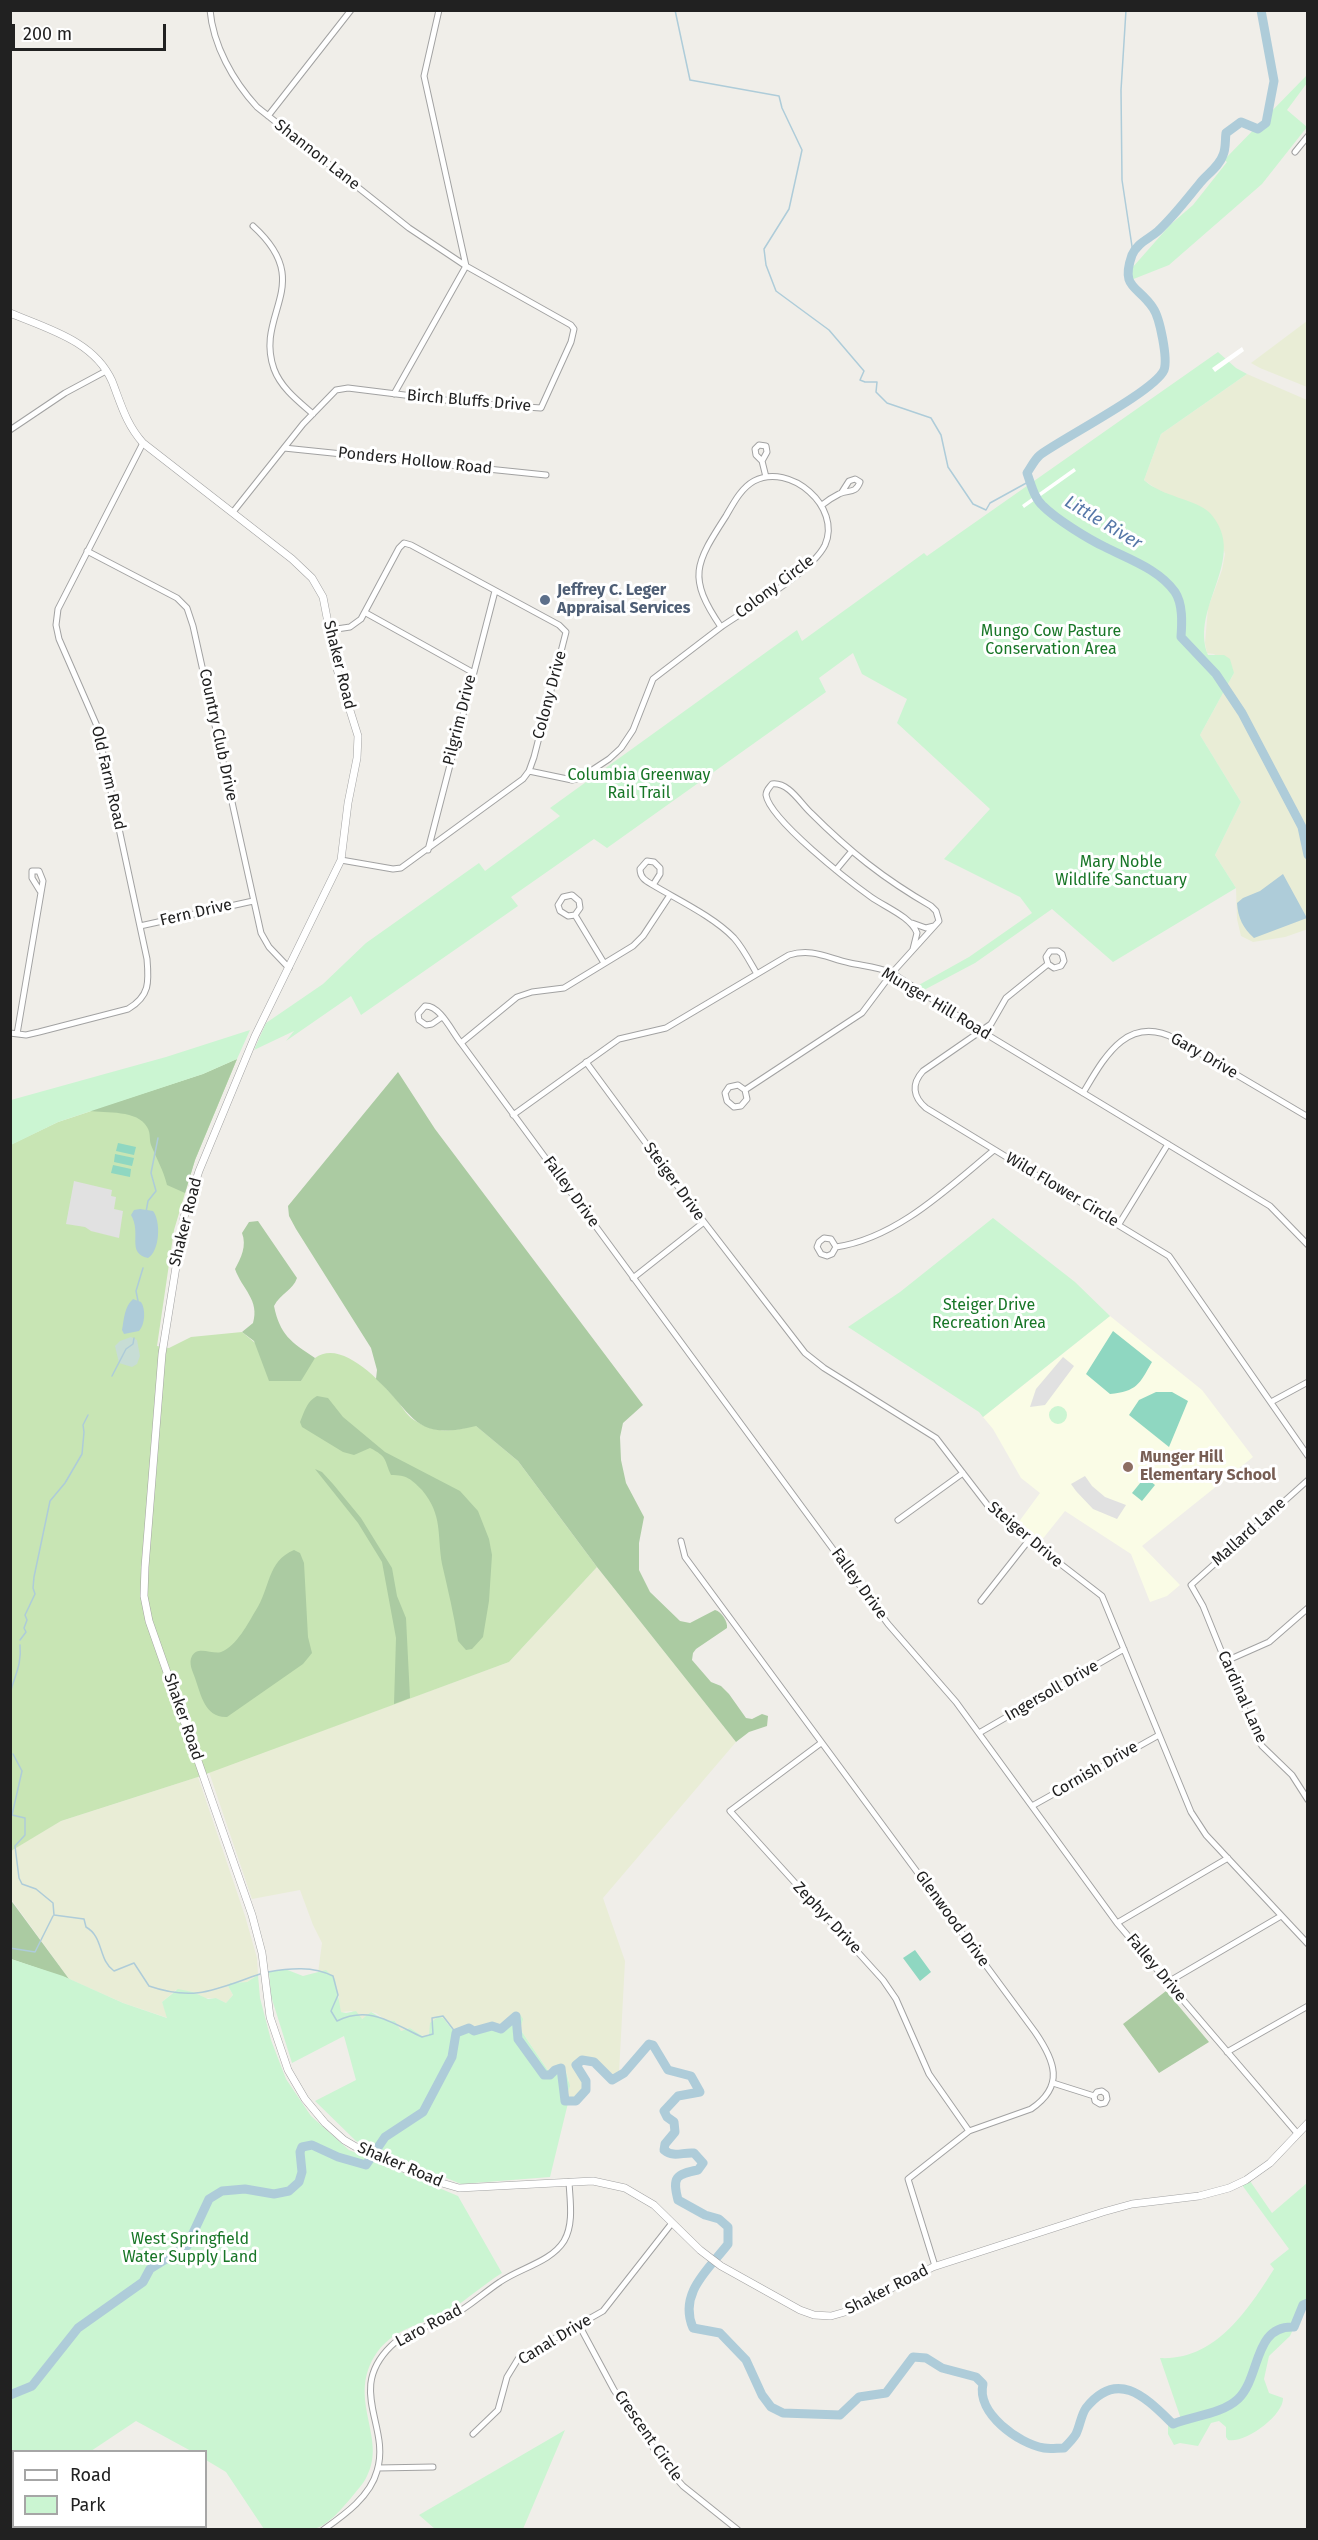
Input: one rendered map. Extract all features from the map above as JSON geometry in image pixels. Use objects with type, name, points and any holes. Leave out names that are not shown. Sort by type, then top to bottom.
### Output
[{"type":"street","name":"Shannon Lane","points":[[210,10],[213,33],[234,76],[247,95],[268,116],[409,228],[466,266]]},
{"type":"street","points":[[268,116],[351,10]]},
{"type":"street","points":[[394,394],[466,266],[424,76],[439,10]]},
{"type":"street","points":[[1295,152],[1308,136]]},
{"type":"street","points":[[253,226],[263,236],[282,266],[281,295],[270,343],[273,367],[292,396],[313,414]]},
{"type":"street","name":"Birch Bluffs Drive","points":[[233,512],[313,414],[336,390],[348,388],[468,403],[541,408],[571,342],[574,329],[566,321],[466,266]]},
{"type":"street","name":"Shaker Road","points":[[10,313],[83,345],[106,371],[127,423],[143,443],[292,559],[312,578],[323,597],[337,669],[356,726],[359,746],[346,813],[341,860],[244,1062],[199,1171],[184,1217],[162,1354],[145,1567],[144,1596],[150,1621],[252,1915],[265,1973],[272,2025],[295,2085],[305,2099],[334,2132],[372,2155],[435,2181],[459,2188],[569,2182],[601,2182],[625,2188],[648,2201],[716,2263],[800,2310],[827,2316],[841,2314],[857,2307],[935,2266],[1118,2207],[1199,2196],[1225,2190],[1264,2167],[1308,2123]]},
{"type":"street","points":[[10,430],[65,393],[106,371]]},
{"type":"street","name":"Old Farm Road","points":[[14,1033],[39,1032],[106,1016],[128,1009],[147,992],[149,982],[147,959],[97,726],[59,639],[56,625],[58,609],[143,443]]},
{"type":"street","name":"Ponders Hollow Road","points":[[285,448],[546,475]]},
{"type":"street","points":[[762,461],[766,477],[783,476],[797,481],[822,505],[842,492]]},
{"type":"street","name":"Colony Circle","points":[[721,627],[701,592],[698,579],[699,563],[742,490],[753,481],[766,477]]},
{"type":"street","name":"Colony Circle","points":[[529,771],[572,780],[580,778],[609,759],[621,748],[633,730],[653,679],[721,627],[798,573],[817,556],[827,537],[822,505]]},
{"type":"street","name":"Colony Drive","points":[[366,613],[390,565],[404,543],[559,625],[566,632],[529,771]]},
{"type":"street","name":"Country Club Drive","points":[[87,551],[177,598],[187,608],[194,626],[210,695],[253,901],[264,940],[288,968]]},
{"type":"street","name":"Pilgrim Drive","points":[[428,850],[472,672],[495,591]]},
{"type":"street","points":[[330,630],[356,624],[366,613],[472,672]]},
{"type":"street","points":[[341,860],[397,869],[428,850],[523,779],[529,771]]},
{"type":"street","points":[[745,1090],[854,1020],[869,1005],[892,973],[935,926],[939,916],[931,906],[868,867],[787,787],[772,784],[766,791],[766,797],[771,805],[803,841],[836,870],[873,899],[910,923],[926,928],[935,926]]},
{"type":"street","points":[[836,870],[851,852]]},
{"type":"street","points":[[653,885],[660,874],[660,868],[654,862],[647,861],[641,867],[640,873],[644,879],[653,885],[670,896],[729,933],[739,944],[757,974]]},
{"type":"street","points":[[14,1033],[40,891]]},
{"type":"street","points":[[572,895],[578,899],[580,908],[575,915],[568,916],[560,912],[559,902],[563,897],[572,895]]},
{"type":"street","points":[[461,1043],[517,997],[531,992],[564,987],[633,946],[643,936],[670,896]]},
{"type":"street","name":"Fern Drive","points":[[140,926],[253,901]]},
{"type":"street","points":[[575,915],[604,963]]},
{"type":"street","points":[[910,923],[917,933],[913,949]]},
{"type":"street","name":"Munger Hill Road","points":[[513,1115],[619,1038],[658,1031],[674,1024],[789,955],[811,952],[892,973],[981,1031],[1276,1209],[1308,1245]]},
{"type":"street","name":"Wild Flower Circle","points":[[1048,964],[1010,994],[993,1022],[923,1071],[916,1079],[915,1093],[926,1108],[1169,1256],[1308,1456]]},
{"type":"street","points":[[429,1005],[435,1008],[442,1017],[426,1025],[419,1020],[418,1014],[421,1008],[429,1005]]},
{"type":"street","name":"Falley Drive","points":[[442,1017],[888,1624],[952,1697],[1117,1923],[1297,2133]]},
{"type":"street","name":"Gary Drive","points":[[1083,1093],[1102,1061],[1115,1045],[1134,1034],[1157,1032],[1176,1039],[1308,1117]]},
{"type":"street","name":"Steiger Drive","points":[[586,1062],[704,1222],[805,1353],[824,1368],[936,1438],[992,1511],[1101,1596],[1191,1812],[1206,1835],[1308,1944]]},
{"type":"street","points":[[740,1085],[745,1090],[747,1099],[741,1106],[732,1106],[727,1101],[725,1093],[731,1086],[740,1085]]},
{"type":"street","points":[[1119,1224],[1168,1144]]},
{"type":"street","points":[[836,1247],[873,1237],[898,1223],[930,1202],[994,1149]]},
{"type":"street","points":[[633,1278],[704,1222]]},
{"type":"street","points":[[1271,1402],[1308,1382]]},
{"type":"street","points":[[897,1520],[963,1473]]},
{"type":"street","name":"Mallard Lane","points":[[1191,1585],[1308,1480]]},
{"type":"street","points":[[981,1601],[1029,1540]]},
{"type":"street","name":"Glenwood Drive","points":[[681,1541],[685,1557],[1035,2032],[1050,2057],[1053,2082]]},
{"type":"street","name":"Cardinal Lane","points":[[1191,1585],[1203,1606],[1262,1746],[1292,1774],[1308,1800]]},
{"type":"street","points":[[1226,1661],[1269,1642],[1308,1608]]},
{"type":"street","name":"Ingersoll Drive","points":[[979,1733],[1124,1649]]},
{"type":"street","name":"Cornish Drive","points":[[1032,1806],[1159,1735]]},
{"type":"street","name":"Zephyr Drive","points":[[821,1743],[730,1810],[883,1980],[896,1999],[911,2038],[929,2074],[969,2131]]},
{"type":"street","points":[[1117,1923],[1228,1858]]},
{"type":"street","points":[[1168,1982],[1281,1916]]},
{"type":"street","points":[[1227,2052],[1308,2006]]},
{"type":"street","points":[[935,2266],[908,2179],[969,2131],[1031,2109],[1046,2096],[1053,2082],[1095,2096]]},
{"type":"street","name":"Laro Road","points":[[322,2529],[348,2511],[364,2494],[378,2468],[379,2447],[369,2394],[372,2379],[383,2355],[399,2340],[457,2313],[508,2276],[547,2257],[559,2247],[569,2228],[569,2182]]},
{"type":"street","name":"Canal Drive","points":[[473,2434],[498,2410],[507,2377],[518,2359],[601,2312],[672,2223]]},
{"type":"street","name":"Crescent Circle","points":[[579,2325],[614,2390],[671,2474],[738,2529]]},
{"type":"street","points":[[378,2468],[433,2467]]},
{"type":"shaded area","points":[[1307,321],[1307,387],[1251,363]]},
{"type":"shaded area","points":[[1247,374],[1307,400],[1308,929],[1285,937],[1253,942],[1241,936],[1237,919],[1236,888],[1215,855],[1241,802],[1200,735],[1234,673],[1214,654],[1207,653],[1205,643],[1208,608],[1222,570],[1225,554],[1216,523],[1207,511],[1159,491],[1144,480],[1161,434]]},
{"type":"shaded area","points":[[1283,874],[1307,918],[1254,938],[1242,922],[1237,903],[1260,891]]},
{"type":"shaded area","points":[[74,1181],[112,1190],[111,1196],[116,1197],[114,1209],[123,1211],[119,1238],[91,1231],[85,1227],[66,1224]]},
{"type":"shaded area","points":[[134,1210],[153,1211],[158,1228],[155,1249],[148,1258],[141,1255],[136,1247],[134,1222],[131,1215]]},
{"type":"shaded area","points":[[133,1299],[143,1305],[144,1321],[139,1331],[124,1334],[122,1330],[125,1314]]},
{"type":"shaded area","name":"Munger Hill Elementary School","points":[[1110,1316],[1202,1390],[1253,1457],[1142,1546],[1180,1585],[1167,1596],[1150,1602],[1131,1554],[1065,1511],[1041,1541],[1018,1523],[1040,1493],[1021,1478],[993,1429],[983,1417]]},
{"type":"shaded area","points":[[131,1337],[137,1340],[140,1356],[137,1364],[132,1367],[119,1363],[115,1346],[120,1341]]},
{"type":"shaded area","points":[[1063,1357],[1074,1366],[1045,1405],[1030,1407],[1036,1389]]},
{"type":"shaded area","points":[[1085,1476],[1092,1486],[1105,1497],[1126,1505],[1117,1519],[1093,1509],[1076,1491],[1071,1484]]},
{"type":"shaded area","points":[[597,1567],[736,1742],[603,1898],[625,1961],[619,2073],[615,2077],[611,2076],[597,2061],[576,2059],[575,2064],[586,2084],[584,2091],[569,2099],[567,2094],[569,2081],[564,2065],[556,2066],[550,2073],[520,2029],[521,2026],[509,2020],[502,2027],[494,2024],[455,2034],[447,2022],[424,2037],[410,2028],[401,2031],[395,2021],[385,2020],[376,2013],[371,2012],[361,2020],[352,2011],[341,2012],[338,2006],[339,1997],[320,1971],[318,1973],[322,1943],[300,1890],[252,1899],[209,1772],[509,1662]]},
{"type":"shaded area","points":[[198,1777],[245,1916],[257,1958],[258,1975],[247,1982],[230,1983],[228,1986],[233,1995],[226,2003],[216,1998],[205,1998],[193,1992],[176,1990],[162,2002],[168,2018],[123,2003],[69,1979],[11,1899],[10,1851],[61,1821]]},
{"type":"green space","points":[[1307,75],[1307,83],[1287,110],[1307,127],[1262,184],[1169,265],[1131,280],[1132,268],[1170,225],[1193,205],[1227,162],[1224,160]]},
{"type":"green space","points":[[1218,352],[1236,368],[1247,374],[1161,434],[1144,480],[1159,490],[1204,509],[1210,513],[1221,530],[1224,547],[1222,565],[1206,618],[1204,637],[1208,655],[1224,655],[1230,659],[1234,673],[1200,735],[1241,802],[1215,855],[1236,888],[1113,962],[1052,909],[975,963],[924,990],[917,986],[969,957],[1032,913],[1020,897],[944,859],[990,809],[897,723],[907,699],[862,674],[853,653],[819,678],[826,692],[607,848],[594,839],[511,897],[518,906],[361,1015],[351,996],[286,1041],[294,1031],[254,1050],[266,1023],[323,984],[366,943],[479,863],[485,871],[560,816],[550,808],[797,630],[802,641],[924,553],[927,556]]},
{"type":"green space","points":[[250,1030],[237,1059],[203,1074],[58,1122],[11,1145],[11,1100],[166,1057]]},
{"type":"green space","points":[[237,1059],[195,1160],[174,1230],[157,1346],[169,1348],[191,1337],[242,1332],[301,1381],[308,1365],[325,1353],[348,1358],[371,1373],[409,1416],[422,1425],[444,1430],[475,1425],[518,1461],[597,1567],[509,1662],[198,1777],[61,1821],[11,1851],[10,1145],[58,1122],[203,1074]]},
{"type":"green space","points":[[237,1059],[195,1160],[185,1193],[167,1185],[151,1145],[148,1129],[143,1122],[121,1113],[89,1111],[203,1074]]},
{"type":"green space","points":[[398,1072],[435,1129],[643,1405],[623,1423],[620,1437],[621,1460],[626,1483],[644,1517],[639,1543],[639,1570],[650,1592],[680,1621],[690,1623],[715,1610],[722,1615],[727,1628],[696,1649],[692,1660],[711,1682],[721,1686],[729,1694],[746,1718],[752,1719],[762,1714],[768,1716],[767,1726],[749,1732],[736,1742],[597,1567],[518,1461],[476,1426],[439,1430],[417,1422],[376,1379],[377,1370],[371,1348],[296,1229],[289,1216],[288,1206]]},
{"type":"green space","points":[[118,1143],[136,1147],[134,1155],[116,1151]]},
{"type":"green space","points":[[115,1154],[134,1158],[132,1166],[114,1162]]},
{"type":"green space","points":[[113,1165],[131,1169],[130,1177],[111,1173]]},
{"type":"green space","name":"Steiger Drive Recreation Area","points":[[993,1218],[1075,1282],[1110,1316],[983,1417],[979,1412],[848,1327],[900,1292]]},
{"type":"green space","points":[[258,1221],[297,1278],[293,1286],[274,1306],[283,1331],[299,1347],[315,1358],[301,1381],[269,1381],[254,1341],[242,1332],[253,1323],[255,1315],[252,1301],[235,1269],[244,1247],[242,1233],[249,1222]]},
{"type":"green space","points":[[1113,1331],[1152,1362],[1136,1386],[1126,1391],[1110,1394],[1086,1374]]},
{"type":"green space","points":[[1156,1392],[1172,1392],[1188,1401],[1169,1447],[1129,1415],[1139,1400]]},
{"type":"green space","points":[[317,1396],[328,1398],[343,1417],[385,1452],[460,1491],[478,1511],[489,1539],[492,1555],[489,1601],[483,1637],[472,1649],[466,1650],[458,1641],[442,1564],[438,1526],[429,1499],[412,1480],[391,1475],[385,1459],[376,1451],[370,1448],[354,1455],[343,1452],[302,1427],[300,1422],[304,1411]]},
{"type":"green space","points":[[1058,1406],[1064,1409],[1067,1415],[1064,1421],[1058,1424],[1052,1421],[1049,1415],[1052,1409]]},
{"type":"green space","points":[[315,1469],[322,1472],[361,1518],[392,1568],[397,1596],[406,1618],[410,1698],[394,1704],[396,1638],[382,1562],[358,1523]]},
{"type":"green space","points":[[1145,1477],[1155,1485],[1142,1501],[1132,1493]]},
{"type":"green space","points":[[294,1550],[300,1553],[304,1563],[308,1637],[312,1653],[303,1664],[227,1717],[214,1714],[205,1704],[199,1691],[190,1662],[192,1656],[198,1651],[221,1652],[237,1640],[261,1602],[274,1568],[285,1555]]},
{"type":"green space","points":[[10,1899],[69,1979],[11,1959]]},
{"type":"green space","points":[[915,1950],[931,1972],[920,1981],[903,1958]]},
{"type":"green space","name":"West Springfield Water Supply Land","points":[[11,1959],[63,1976],[123,2003],[167,2018],[162,2002],[178,1989],[193,1992],[208,1999],[216,1998],[226,2003],[233,1995],[228,1986],[230,1983],[247,1982],[258,1975],[260,1998],[271,2040],[286,2079],[311,2116],[349,2150],[458,2196],[502,2273],[450,2310],[408,2328],[381,2347],[367,2373],[365,2389],[373,2448],[372,2462],[364,2482],[344,2506],[320,2527],[303,2531],[264,2529],[226,2472],[207,2461],[207,2450],[189,2450],[136,2421],[92,2450],[12,2450],[11,2507]]},
{"type":"green space","points":[[285,1969],[303,1976],[326,1970],[335,1979],[341,2012],[356,2011],[362,2019],[371,2012],[385,2020],[395,2021],[401,2031],[410,2028],[424,2037],[429,2035],[430,2023],[438,2017],[443,2018],[455,2033],[461,2029],[480,2028],[490,2024],[502,2027],[514,2014],[519,2013],[523,2019],[520,2029],[549,2072],[558,2064],[564,2065],[570,2086],[567,2094],[569,2099],[550,2177],[461,2184],[356,2141],[315,2101],[356,2080],[344,2036],[292,2063],[271,1996],[269,1972]]},
{"type":"green space","points":[[1166,1991],[1209,2042],[1159,2073],[1123,2024]]},
{"type":"green space","points":[[1250,2181],[1272,2213],[1307,2183],[1307,2298],[1300,2304],[1303,2308],[1290,2336],[1269,2356],[1264,2379],[1269,2393],[1283,2398],[1282,2405],[1271,2420],[1244,2438],[1228,2440],[1226,2427],[1219,2421],[1211,2423],[1198,2446],[1180,2443],[1174,2445],[1168,2434],[1168,2420],[1181,2419],[1160,2358],[1180,2357],[1197,2351],[1228,2330],[1253,2301],[1274,2269],[1270,2264],[1289,2249],[1242,2185]]},
{"type":"green space","points":[[565,2430],[523,2529],[435,2529],[419,2515]]},
{"type":"pier","points":[[1242,347],[1244,351],[1215,372],[1212,368]]},
{"type":"pier","points":[[1074,468],[1076,471],[1024,508],[1022,505]]},
{"type":"waterway","points":[[675,10],[690,80],[779,96],[782,108],[802,150],[789,209],[764,249],[766,265],[776,291],[829,330],[864,371],[860,380],[877,382],[876,392],[887,403],[931,418],[941,435],[948,467],[973,504],[986,510],[990,503],[1030,481]]},
{"type":"waterway","name":"Little River","points":[[1126,10],[1121,90],[1122,180],[1133,253]]},
{"type":"waterway","name":"Little River","points":[[1261,10],[1274,81],[1266,123],[1258,129],[1241,122],[1226,133],[1225,150],[1219,163],[1164,225],[1137,247],[1129,266],[1129,281],[1156,313],[1163,339],[1164,370],[1157,379],[1127,402],[1040,455],[1027,473],[1037,499],[1049,511],[1090,539],[1152,571],[1175,592],[1181,608],[1181,637],[1216,674],[1242,713],[1302,827],[1308,855]]},
{"type":"waterway","points":[[146,1212],[148,1201],[156,1191],[151,1173],[158,1138]]},
{"type":"waterway","points":[[138,1301],[136,1291],[143,1268]]},
{"type":"waterway","points":[[112,1376],[126,1349],[133,1344],[134,1338]]},
{"type":"waterway","points":[[20,1640],[26,1632],[25,1615],[35,1594],[34,1577],[50,1501],[65,1483],[82,1454],[83,1425],[88,1415]]},
{"type":"waterway","points":[[10,1694],[19,1665],[20,1645]]},
{"type":"waterway","points":[[13,1754],[22,1771],[12,1815],[25,1818],[25,1835],[15,1846],[19,1878],[22,1884],[36,1889],[53,1903],[54,1915],[84,1919],[86,1927],[92,1931],[99,1942],[105,1961],[114,1971],[134,1963],[149,1986],[180,1993],[218,1989],[260,1974]]},
{"type":"waterway","points":[[10,1948],[35,1952],[53,1916]]},
{"type":"waterway","points":[[268,1972],[301,1969],[333,1976],[338,1995],[331,2011],[337,2021],[370,2015],[422,2037],[433,2034],[432,2018],[443,2016],[456,2033]]},
{"type":"waterway","points":[[10,2395],[32,2386],[78,2328],[143,2282],[150,2269],[187,2246],[209,2199],[222,2191],[245,2189],[274,2194],[289,2191],[299,2182],[302,2172],[300,2152],[302,2147],[312,2145],[338,2157],[366,2165],[385,2137],[423,2112],[452,2057],[456,2033],[469,2028],[474,2031],[492,2026],[501,2029],[516,2016],[518,2039],[544,2075],[550,2075],[561,2068],[565,2101],[576,2101],[586,2090],[586,2081],[576,2065],[582,2060],[594,2062],[612,2080],[624,2073],[649,2044],[653,2045],[668,2070],[691,2076],[700,2092],[678,2096],[664,2111],[667,2117],[674,2122],[675,2132],[665,2144],[664,2150],[675,2154],[694,2153],[703,2163],[698,2170],[680,2175],[676,2181],[678,2200],[705,2215],[719,2219],[728,2227],[728,2244],[698,2282],[692,2293],[689,2315],[693,2328],[720,2333],[746,2360],[762,2395],[771,2407],[783,2413],[840,2415],[859,2397],[886,2393],[913,2357],[926,2358],[942,2368],[976,2377],[983,2384],[986,2406],[1012,2434],[1034,2445],[1064,2448],[1076,2434],[1086,2408],[1098,2396],[1109,2390],[1131,2391],[1153,2405],[1173,2424],[1231,2404],[1245,2390],[1264,2343],[1271,2334],[1281,2329],[1294,2327],[1303,2305],[1308,2303]]},
{"type":"place","name":"Jeffrey C. Leger Appraisal Services","points":[[545,600]]},
{"type":"place","name":"Munger Hill Elementary School","points":[[1128,1467]]},
{"type":"park label","name":"Mungo Cow Pasture Conservation Area","points":[[1051,641]]},
{"type":"park label","name":"Columbia Greenway Rail Trail","points":[[639,785]]},
{"type":"park label","name":"Mary Noble Wildlife Sanctuary","points":[[1121,872]]}]
